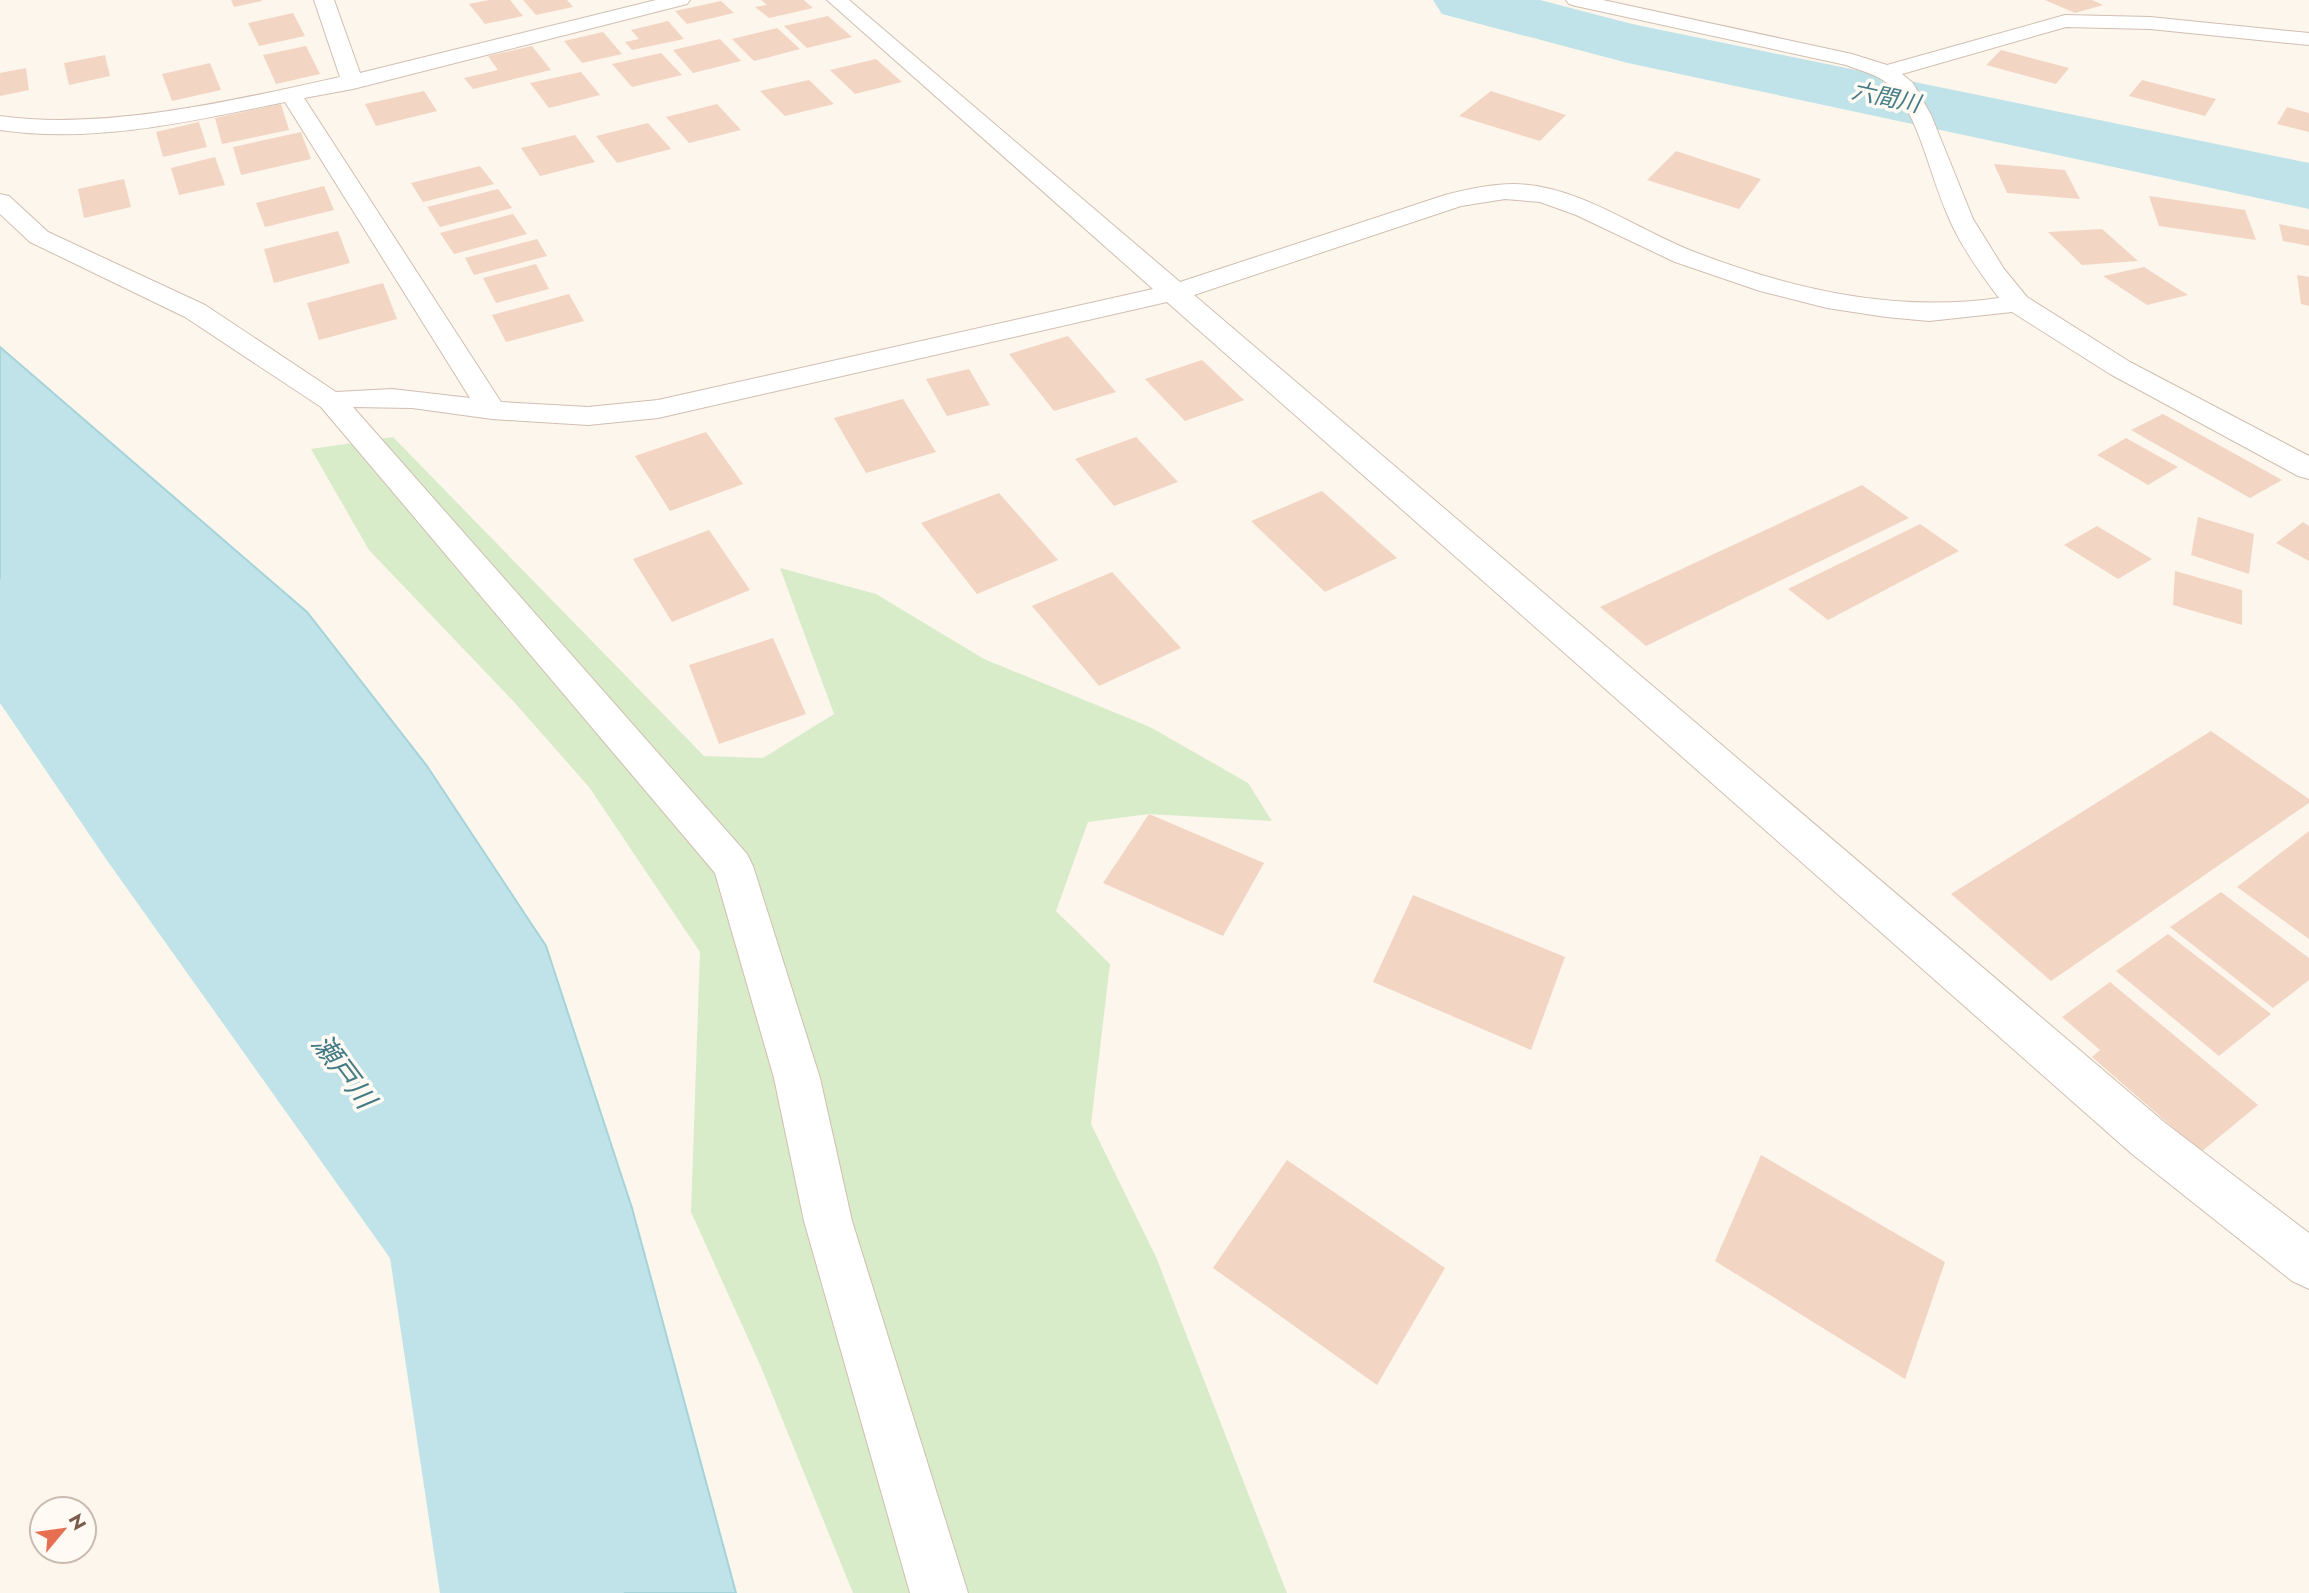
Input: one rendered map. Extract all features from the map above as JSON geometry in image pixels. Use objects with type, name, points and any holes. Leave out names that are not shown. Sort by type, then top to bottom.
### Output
[{"type":"street","points":[[324,0],[354,82]]},
{"type":"street","points":[[0,124],[80,130],[292,96],[680,0]]},
{"type":"street","points":[[837,0],[2148,1138],[2309,1264]]},
{"type":"street","points":[[1576,0],[1852,60],[1886,72],[1905,88],[1920,115],[1961,219],[1993,272],[2017,303],[2120,368],[2309,469]]},
{"type":"street","points":[[1886,72],[2065,21],[2150,23],[2309,39]]},
{"type":"street","points":[[292,96],[492,410]]},
{"type":"street","points":[[331,401],[367,396],[414,398],[492,410],[588,416],[658,409],[1176,292],[1454,200],[1494,192],[1523,192],[1559,201],[1682,256],[1775,287],[1852,304],[1917,312],[1967,311],[2017,303]]},
{"type":"street","points":[[0,201],[39,237],[195,311],[331,401],[733,866],[797,1078],[828,1222],[939,1593]]},
{"type":"green space","points":[[393,437],[704,756],[763,758],[834,714],[780,568],[876,594],[984,659],[1150,727],[1248,783],[1272,821],[1149,814],[1088,822],[1056,911],[1110,964],[1091,1124],[1156,1257],[1287,1593],[853,1593],[761,1367],[691,1212],[700,952],[589,787],[514,702],[369,550],[311,449]]},
{"type":"water","points":[[0,347],[307,612],[427,766],[546,946],[632,1208],[736,1593],[548,1593],[464,1229],[0,627]]},
{"type":"building","points":[[231,0],[262,0],[262,1],[234,7]]},
{"type":"building","points":[[510,0],[523,16],[485,24],[469,4]]},
{"type":"building","points":[[523,0],[567,0],[573,7],[536,15]]},
{"type":"building","points":[[761,0],[804,0],[813,8],[769,18],[755,7],[767,5]]},
{"type":"building","points":[[2045,0],[2092,0],[2103,5],[2075,13]]},
{"type":"building","points":[[721,1],[734,13],[687,24],[675,11]]},
{"type":"building","points":[[293,13],[305,36],[259,46],[248,23]]},
{"type":"building","points":[[828,16],[852,37],[807,48],[784,26]]},
{"type":"building","points":[[668,21],[684,39],[632,50],[625,42],[639,39],[631,30]]},
{"type":"building","points":[[777,28],[800,49],[754,61],[732,39]]},
{"type":"building","points":[[603,32],[622,54],[582,63],[564,41]]},
{"type":"building","points":[[720,39],[741,61],[693,73],[673,50]]},
{"type":"building","points":[[306,46],[320,74],[276,84],[263,55]]},
{"type":"building","points":[[532,46],[551,70],[473,89],[464,78],[498,70],[488,56]]},
{"type":"building","points":[[2001,50],[2069,68],[2056,84],[1986,65]]},
{"type":"building","points":[[661,53],[682,75],[632,87],[612,64]]},
{"type":"building","points":[[105,55],[110,76],[69,85],[64,63]]},
{"type":"building","points":[[876,59],[902,82],[855,94],[830,70]]},
{"type":"building","points":[[210,63],[221,90],[172,101],[162,74]]},
{"type":"building","points":[[26,68],[29,90],[0,96],[0,73]]},
{"type":"building","points":[[581,72],[600,95],[549,108],[530,83]]},
{"type":"building","points":[[809,80],[834,104],[785,116],[760,91]]},
{"type":"building","points":[[2142,80],[2216,99],[2205,116],[2129,96]]},
{"type":"building","points":[[424,91],[437,111],[376,126],[365,104]]},
{"type":"building","points":[[1491,91],[1566,115],[1540,141],[1459,116]]},
{"type":"building","points":[[281,104],[289,130],[222,144],[215,118]]},
{"type":"building","points":[[717,104],[741,130],[689,143],[666,117]]},
{"type":"building","points":[[2287,107],[2309,113],[2309,132],[2277,124]]},
{"type":"building","points":[[199,122],[207,147],[163,157],[156,132]]},
{"type":"building","points":[[648,123],[671,149],[617,163],[596,136]]},
{"type":"building","points":[[301,132],[311,159],[241,175],[233,147]]},
{"type":"building","points":[[575,135],[595,162],[540,176],[521,148]]},
{"type":"building","points":[[1676,151],[1761,179],[1739,209],[1647,180]]},
{"type":"building","points":[[215,157],[225,185],[179,195],[171,168]]},
{"type":"building","points":[[1994,164],[2065,170],[2080,199],[2007,193]]},
{"type":"building","points":[[480,166],[494,184],[423,202],[411,183]]},
{"type":"building","points":[[124,179],[131,207],[84,218],[78,189]]},
{"type":"building","points":[[324,186],[334,210],[265,227],[256,203]]},
{"type":"building","points":[[498,189],[512,208],[440,227],[427,207]]},
{"type":"building","points":[[2149,196],[2245,210],[2256,240],[2159,226]]},
{"type":"building","points":[[513,214],[527,234],[454,254],[440,233]]},
{"type":"building","points":[[2279,224],[2309,230],[2309,246],[2283,241]]},
{"type":"building","points":[[2102,229],[2138,261],[2082,265],[2048,232]]},
{"type":"building","points":[[338,231],[350,263],[274,283],[264,249]]},
{"type":"building","points":[[537,239],[547,256],[474,275],[465,258]]},
{"type":"building","points":[[536,264],[549,289],[496,303],[483,278]]},
{"type":"building","points":[[2144,267],[2188,295],[2147,305],[2103,276]]},
{"type":"building","points":[[2297,275],[2309,277],[2309,306],[2301,304]]},
{"type":"building","points":[[383,283],[397,319],[319,340],[307,303]]},
{"type":"building","points":[[569,294],[584,321],[506,342],[492,315]]},
{"type":"building","points":[[1068,336],[1116,392],[1054,411],[1009,354]]},
{"type":"building","points":[[1202,360],[1244,400],[1185,421],[1145,379]]},
{"type":"building","points":[[969,369],[990,405],[947,416],[926,379]]},
{"type":"building","points":[[903,399],[936,452],[866,473],[834,418]]},
{"type":"building","points":[[2163,414],[2282,480],[2250,498],[2131,430]]},
{"type":"building","points":[[706,432],[743,484],[670,511],[635,456]]},
{"type":"building","points":[[1136,437],[1178,482],[1114,506],[1075,459]]},
{"type":"building","points":[[2126,438],[2178,467],[2148,485],[2097,455]]},
{"type":"building","points":[[1862,485],[1909,518],[1646,646],[1600,607]]},
{"type":"building","points":[[1322,491],[1397,558],[1325,592],[1251,521]]},
{"type":"building","points":[[999,493],[1058,560],[977,594],[921,523]]},
{"type":"building","points":[[2198,517],[2254,534],[2249,574],[2191,555]]},
{"type":"building","points":[[2303,522],[2309,526],[2309,561],[2276,543]]},
{"type":"building","points":[[1920,524],[1959,551],[1828,620],[1788,589]]},
{"type":"building","points":[[2097,526],[2152,559],[2118,579],[2064,545]]},
{"type":"building","points":[[709,530],[750,590],[672,622],[633,559]]},
{"type":"building","points":[[2175,571],[2242,590],[2242,625],[2173,605]]},
{"type":"building","points":[[1112,572],[1181,648],[1099,686],[1032,606]]},
{"type":"building","points":[[773,638],[806,714],[719,744],[689,665]]},
{"type":"building","points":[[2211,731],[2309,799],[2309,803],[2051,981],[1951,894]]},
{"type":"building","points":[[1149,814],[1264,863],[1223,936],[1103,883]]},
{"type":"building","points":[[2309,831],[2309,939],[2237,887]]},
{"type":"building","points":[[2221,892],[2309,958],[2309,980],[2273,1008],[2170,927]]},
{"type":"building","points":[[1413,895],[1565,957],[1531,1050],[1373,982]]},
{"type":"building","points":[[2168,934],[2271,1014],[2219,1056],[2116,971]]},
{"type":"building","points":[[2110,982],[2258,1105],[2201,1152],[2092,1057],[2100,1050],[2062,1017]]},
{"type":"building","points":[[1761,1155],[1945,1262],[1905,1379],[1715,1261]]},
{"type":"building","points":[[1287,1160],[1445,1268],[1377,1385],[1213,1268]]},
{"type":"waterway","name":"六間川","points":[[1465,0],[1628,43],[2309,186]]},
{"type":"waterway","name":"瀬戸川","points":[[0,618],[151,823],[464,1229],[532,1593]]}]
